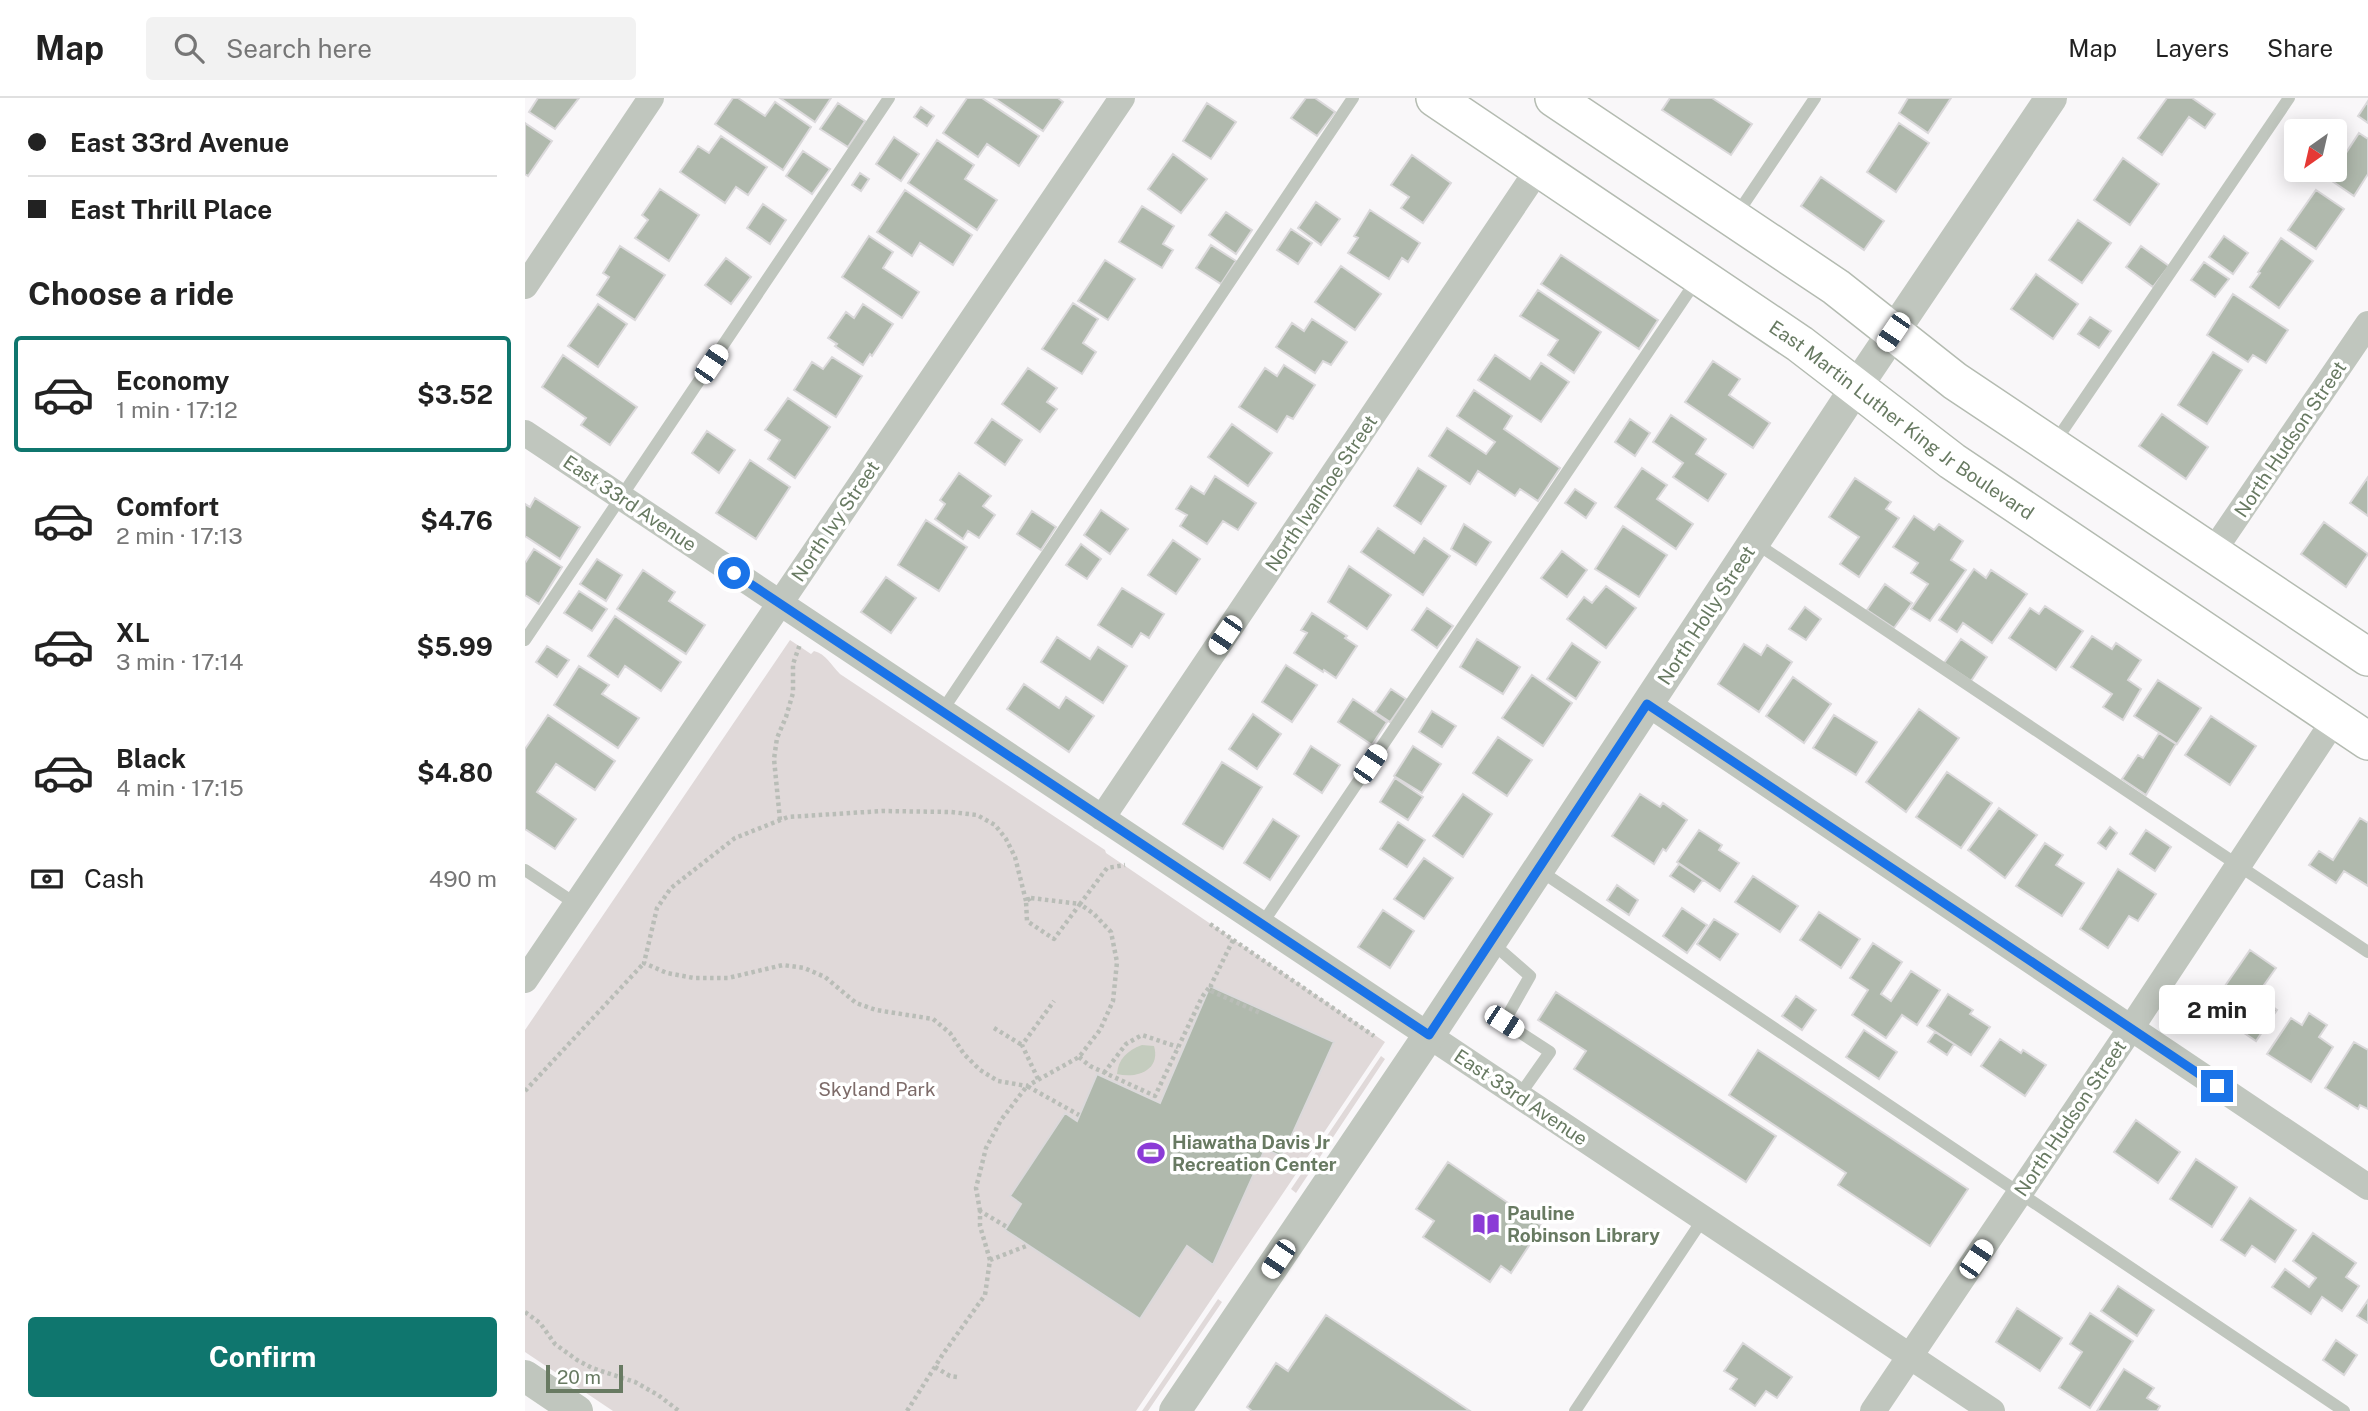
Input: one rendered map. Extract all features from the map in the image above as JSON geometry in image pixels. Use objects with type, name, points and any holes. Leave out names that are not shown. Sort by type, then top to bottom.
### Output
[{"type":"main road","name":"East Martin Luther King Jr Boulevard","points":[[1435,98],[1800,344],[1952,461],[2368,741]]},
{"type":"main road","points":[[1569,102],[1734,219],[1836,287],[1955,381],[2368,657]]},
{"type":"street","points":[[525,286],[651,98]]},
{"type":"street","name":"North Ivy Street","points":[[525,980],[1122,98]]},
{"type":"street","name":"North Holly Street","points":[[1175,1411],[1429,1035],[1855,388],[2051,98]]},
{"type":"street","name":"North Ivanhoe Street","points":[[1102,818],[1539,168]]},
{"type":"street","name":"North Hudson Street","points":[[2212,554],[2368,324]]},
{"type":"street","name":"East 33rd Avenue","points":[[525,433],[1992,1411]]},
{"type":"street","points":[[1647,704],[2368,1187]]},
{"type":"street","name":"North Hudson Street","points":[[1873,1411],[2335,719]]},
{"type":"street","points":[[525,1376],[577,1411]]},
{"type":"lane","points":[[525,640],[889,98]]},
{"type":"lane","points":[[942,711],[1353,98]]},
{"type":"lane","points":[[1734,219],[1815,98]]},
{"type":"lane","points":[[2052,446],[2289,98]]},
{"type":"lane","points":[[1262,924],[1699,276]]},
{"type":"lane","points":[[1754,542],[2368,951]]},
{"type":"lane","points":[[1539,869],[2344,1411]]},
{"type":"lane","points":[[525,870],[576,904]]},
{"type":"lane","points":[[1490,942],[1530,976],[1504,1022],[1550,1052],[1519,1096]]},
{"type":"lane","points":[[1574,1411],[1703,1219]]},
{"type":"path","points":[[779,820],[774,760],[777,738],[793,693],[793,664],[800,642]]},
{"type":"path","points":[[525,1091],[644,963],[657,908],[671,888],[735,838],[779,820],[788,817],[882,811],[951,812],[977,816],[995,825],[1006,839],[1015,858],[1026,901],[1027,921],[1055,939],[1107,867],[1123,864],[1135,872]]},
{"type":"path","points":[[908,1411],[985,1295],[990,1260],[980,1226],[976,1188],[986,1148],[1001,1120],[1027,1086],[1079,1057],[1100,1030],[1113,1001],[1117,962],[1111,933],[1094,914],[1080,904],[1031,898],[1026,901]]},
{"type":"path","points":[[1200,917],[1374,1036]]},
{"type":"path","points":[[1079,1057],[1104,1073],[1155,1096],[1202,997],[1211,985],[1233,940]]},
{"type":"path","points":[[644,963],[667,973],[694,978],[728,978],[783,965],[804,968],[825,976],[856,1003],[876,1010],[933,1019],[950,1033],[964,1054],[980,1070],[998,1080],[1027,1086],[1079,1115]]},
{"type":"path","points":[[1211,985],[1211,992],[1260,1013]]},
{"type":"path","points":[[1022,1045],[1054,1001]]},
{"type":"path","points":[[993,1028],[1022,1045],[1038,1079]]},
{"type":"path","points":[[1104,1073],[1126,1044],[1142,1035],[1178,1047]]},
{"type":"path","points":[[980,1211],[1007,1227]]},
{"type":"path","points":[[990,1260],[1029,1245]]},
{"type":"path","points":[[525,1312],[540,1323],[555,1344],[577,1360],[592,1368],[635,1382],[679,1411]]},
{"type":"path","points":[[935,1367],[957,1377]]},
{"type":"green space","name":"Skyland Park","points":[[790,640],[811,654],[814,651],[822,655],[840,674],[1105,850],[1385,1042],[1136,1411],[613,1411],[525,1352],[525,1030]]},
{"type":"green space","points":[[1381,1056],[1385,1059],[1296,1193],[1291,1189]]},
{"type":"green space","points":[[1218,1299],[1222,1302],[1148,1411],[1142,1411]]},
{"type":"shaded area","points":[[1142,1045],[1154,1046],[1154,1061],[1151,1067],[1139,1074],[1117,1074],[1119,1064],[1125,1056]]},
{"type":"building","points":[[538,98],[579,98],[555,129],[529,112]]},
{"type":"building","points":[[733,98],[738,98],[765,116],[775,102],[811,127],[783,170],[715,124]]},
{"type":"building","points":[[780,98],[831,98],[815,122]]},
{"type":"building","points":[[967,98],[982,98],[1039,136],[1019,166],[987,144],[978,157],[943,133]]},
{"type":"building","points":[[994,98],[1058,98],[1063,102],[1043,131]]},
{"type":"building","points":[[1306,98],[1315,98],[1335,112],[1317,136],[1291,118]]},
{"type":"building","points":[[1670,98],[1712,98],[1752,124],[1731,155],[1662,110]]},
{"type":"building","points":[[1908,98],[1951,98],[1928,133],[1899,113]]},
{"type":"building","points":[[2167,98],[2192,98],[2215,114],[2205,128],[2189,117],[2162,155],[2138,138]]},
{"type":"building","points":[[2368,101],[2368,123],[2358,116]]},
{"type":"building","points":[[838,103],[865,121],[848,147],[820,129]]},
{"type":"building","points":[[1207,103],[1236,122],[1211,159],[1183,141]]},
{"type":"building","points":[[921,107],[934,116],[927,126],[914,117]]},
{"type":"building","points":[[525,123],[552,141],[528,176],[525,174]]},
{"type":"building","points":[[1899,123],[1929,143],[1896,192],[1867,172]]},
{"type":"building","points":[[2359,133],[2368,139],[2368,174],[2354,196],[2333,182],[2347,182],[2347,151]]},
{"type":"building","points":[[721,136],[767,167],[748,195],[736,187],[725,203],[680,172],[698,146],[709,153]]},
{"type":"building","points":[[894,137],[919,154],[901,181],[876,164]]},
{"type":"building","points":[[937,140],[974,165],[965,179],[997,200],[977,230],[908,183]]},
{"type":"building","points":[[803,151],[830,169],[812,194],[786,176]]},
{"type":"building","points":[[1173,154],[1207,179],[1181,213],[1148,189]]},
{"type":"building","points":[[1412,155],[1451,183],[1423,223],[1401,208],[1409,197],[1391,185]]},
{"type":"building","points":[[2123,158],[2159,184],[2130,225],[2094,200]]},
{"type":"building","points":[[860,173],[869,179],[861,191],[852,185]]},
{"type":"building","points":[[1821,177],[1884,221],[1864,250],[1801,206]]},
{"type":"building","points":[[660,189],[699,215],[669,261],[635,238],[648,220],[642,215]]},
{"type":"building","points":[[905,190],[972,235],[953,265],[920,243],[912,256],[877,232]]},
{"type":"building","points":[[2316,190],[2344,209],[2316,249],[2288,230]]},
{"type":"building","points":[[1316,202],[1340,219],[1321,245],[1298,228]]},
{"type":"building","points":[[763,204],[786,220],[770,244],[747,228]]},
{"type":"building","points":[[1142,206],[1174,226],[1163,244],[1173,250],[1162,268],[1119,242]]},
{"type":"building","points":[[1370,210],[1420,243],[1408,262],[1402,258],[1389,279],[1348,253],[1358,238],[1354,236]]},
{"type":"building","points":[[1226,212],[1252,230],[1236,254],[1209,235]]},
{"type":"building","points":[[2078,220],[2111,243],[2082,283],[2049,260]]},
{"type":"building","points":[[1291,229],[1312,243],[1298,264],[1277,250]]},
{"type":"building","points":[[869,236],[893,252],[883,268],[919,292],[902,318],[842,277]]},
{"type":"building","points":[[2224,236],[2248,253],[2233,274],[2209,257]]},
{"type":"building","points":[[2281,238],[2313,261],[2279,308],[2250,287]]},
{"type":"building","points":[[1211,245],[1236,261],[1221,284],[1196,268]]},
{"type":"building","points":[[620,246],[665,275],[635,320],[597,295],[609,277],[603,273]]},
{"type":"building","points":[[2141,246],[2169,266],[2153,287],[2126,267]]},
{"type":"building","points":[[1561,255],[1658,320],[1639,349],[1541,284]]},
{"type":"building","points":[[726,258],[751,277],[731,304],[705,285]]},
{"type":"building","points":[[1105,260],[1135,279],[1108,320],[1078,301]]},
{"type":"building","points":[[2204,262],[2229,279],[2215,297],[2191,280]]},
{"type":"building","points":[[1341,266],[1381,294],[1355,330],[1315,302]]},
{"type":"building","points":[[2036,274],[2078,304],[2053,339],[2011,309]]},
{"type":"building","points":[[1538,290],[1601,332],[1574,373],[1548,355],[1558,340],[1520,316]]},
{"type":"building","points":[[2233,294],[2288,330],[2266,363],[2253,355],[2248,362],[2207,335]]},
{"type":"building","points":[[1073,303],[1098,319],[1083,343],[1096,352],[1082,374],[1042,349]]},
{"type":"building","points":[[598,304],[627,324],[598,367],[568,346]]},
{"type":"building","points":[[863,304],[893,324],[863,365],[828,338],[846,312],[854,318]]},
{"type":"building","points":[[2090,317],[2111,331],[2099,348],[2078,334]]},
{"type":"building","points":[[1312,319],[1347,342],[1331,365],[1323,361],[1315,373],[1276,347],[1292,323],[1304,331]]},
{"type":"building","points":[[2213,352],[2242,370],[2207,424],[2178,405]]},
{"type":"building","points":[[563,355],[637,407],[610,445],[581,425],[586,418],[542,387]]},
{"type":"building","points":[[1495,355],[1530,379],[1541,363],[1569,382],[1541,422],[1478,380]]},
{"type":"building","points":[[832,357],[862,376],[836,417],[794,390],[812,362],[823,369]]},
{"type":"building","points":[[1713,361],[1740,379],[1729,395],[1770,423],[1753,448],[1685,402]]},
{"type":"building","points":[[1284,365],[1315,385],[1293,419],[1287,416],[1277,432],[1239,407],[1265,368],[1277,376]]},
{"type":"building","points":[[1028,368],[1057,388],[1047,402],[1057,409],[1040,432],[1002,404]]},
{"type":"building","points":[[1474,390],[1512,416],[1504,429],[1560,468],[1538,501],[1520,489],[1515,496],[1478,471],[1470,484],[1429,456],[1447,428],[1486,454],[1495,442],[1457,416]]},
{"type":"building","points":[[788,398],[830,427],[795,478],[768,459],[780,440],[765,430]]},
{"type":"building","points":[[2162,414],[2208,447],[2186,479],[2139,446]]},
{"type":"building","points":[[1671,415],[1706,439],[1696,454],[1726,474],[1708,501],[1673,477],[1683,463],[1653,442]]},
{"type":"building","points":[[992,419],[1022,440],[1005,465],[975,443]]},
{"type":"building","points":[[1630,419],[1650,433],[1635,456],[1615,442]]},
{"type":"building","points":[[1232,424],[1272,453],[1248,486],[1208,457]]},
{"type":"building","points":[[707,431],[735,450],[719,473],[692,453]]},
{"type":"building","points":[[750,460],[790,487],[756,539],[716,513]]},
{"type":"building","points":[[1418,468],[1446,486],[1421,524],[1394,506]]},
{"type":"building","points":[[1642,468],[1667,485],[1657,499],[1693,524],[1676,549],[1615,507]]},
{"type":"building","points":[[959,473],[991,496],[983,506],[995,515],[979,538],[968,531],[963,539],[935,519],[945,504],[940,500]]},
{"type":"building","points":[[1215,476],[1256,503],[1238,530],[1223,521],[1207,544],[1180,526],[1187,515],[1176,509],[1191,486],[1204,494]]},
{"type":"building","points":[[2368,477],[2368,516],[2350,503]]},
{"type":"building","points":[[1855,478],[1891,502],[1886,509],[1899,518],[1859,577],[1840,564],[1859,537],[1829,517]]},
{"type":"building","points":[[1575,489],[1596,503],[1586,518],[1565,503]]},
{"type":"building","points":[[535,498],[580,527],[560,559],[525,536],[525,504],[530,507]]},
{"type":"building","points":[[1101,510],[1128,529],[1110,554],[1084,535]]},
{"type":"building","points":[[1032,511],[1056,527],[1041,550],[1017,534]]},
{"type":"building","points":[[1914,516],[1934,530],[1939,524],[1963,541],[1951,560],[1966,570],[1930,621],[1911,609],[1928,584],[1911,573],[1918,563],[1893,547]]},
{"type":"building","points":[[926,520],[967,547],[939,591],[898,565]]},
{"type":"building","points":[[2324,522],[2368,554],[2346,587],[2301,554]]},
{"type":"building","points":[[1464,524],[1491,542],[1476,565],[1451,549]]},
{"type":"building","points":[[1623,526],[1667,555],[1639,597],[1595,569]]},
{"type":"building","points":[[1378,528],[1414,553],[1424,538],[1450,556],[1423,595],[1361,552]]},
{"type":"building","points":[[1173,540],[1200,559],[1176,594],[1148,575]]},
{"type":"building","points":[[1081,544],[1101,559],[1087,579],[1066,565]]},
{"type":"building","points":[[534,549],[562,567],[539,604],[525,595],[525,563]]},
{"type":"building","points":[[1562,551],[1587,570],[1567,597],[1541,578]]},
{"type":"building","points":[[597,559],[622,575],[606,601],[580,584]]},
{"type":"building","points":[[1349,566],[1391,595],[1367,629],[1328,602]]},
{"type":"building","points":[[1974,569],[1986,578],[1991,570],[2027,594],[1992,643],[1963,623],[1957,632],[1939,620]]},
{"type":"building","points":[[643,570],[675,592],[669,601],[705,625],[686,654],[617,609]]},
{"type":"building","points":[[886,577],[916,598],[891,633],[861,612]]},
{"type":"building","points":[[1885,584],[1912,603],[1894,628],[1867,610]]},
{"type":"building","points":[[1606,586],[1636,608],[1606,648],[1567,619],[1584,597],[1592,603]]},
{"type":"building","points":[[1122,588],[1164,614],[1149,638],[1141,633],[1132,647],[1098,625]]},
{"type":"building","points":[[579,591],[607,609],[592,631],[564,613]]},
{"type":"building","points":[[2045,606],[2083,631],[2056,670],[2009,638],[2030,608],[2039,614]]},
{"type":"building","points":[[1805,607],[1821,619],[1806,640],[1789,629]]},
{"type":"building","points":[[1427,608],[1453,626],[1437,648],[1412,630]]},
{"type":"building","points":[[1312,613],[1347,636],[1345,638],[1357,646],[1336,678],[1294,653],[1307,633],[1301,630]]},
{"type":"building","points":[[615,616],[681,662],[661,691],[625,666],[618,677],[588,656]]},
{"type":"building","points":[[2092,636],[2112,649],[2116,643],[2141,660],[2128,680],[2141,689],[2123,720],[2103,707],[2112,694],[2071,667]]},
{"type":"building","points":[[1057,637],[1090,659],[1098,647],[1127,666],[1103,703],[1041,662]]},
{"type":"building","points":[[1477,639],[1520,667],[1503,694],[1460,667]]},
{"type":"building","points":[[1961,639],[1987,657],[1971,681],[1944,663]]},
{"type":"building","points":[[1572,643],[1600,662],[1576,699],[1547,679]]},
{"type":"building","points":[[1744,644],[1761,655],[1767,645],[1792,662],[1759,712],[1718,684]]},
{"type":"building","points":[[547,646],[569,660],[557,677],[536,662]]},
{"type":"building","points":[[1286,665],[1317,685],[1292,722],[1262,702]]},
{"type":"building","points":[[579,666],[609,685],[602,694],[639,718],[618,748],[554,705]]},
{"type":"building","points":[[1532,675],[1572,703],[1543,746],[1502,718]]},
{"type":"building","points":[[1793,677],[1831,704],[1804,743],[1766,716]]},
{"type":"building","points":[[2158,680],[2201,708],[2177,744],[2134,716]]},
{"type":"building","points":[[1024,684],[1059,708],[1066,697],[1094,716],[1069,752],[1007,709]]},
{"type":"building","points":[[1391,689],[1406,699],[1390,722],[1375,712]]},
{"type":"building","points":[[1353,699],[1387,722],[1372,745],[1338,722]]},
{"type":"building","points":[[1919,709],[1959,738],[1906,812],[1866,782]]},
{"type":"building","points":[[1432,711],[1456,726],[1442,747],[1419,732]]},
{"type":"building","points":[[1253,714],[1281,734],[1257,769],[1229,749]]},
{"type":"building","points":[[548,715],[615,761],[595,790],[556,764],[537,792],[576,819],[555,849],[525,829],[525,749]]},
{"type":"building","points":[[1834,715],[1877,742],[1856,775],[1813,748]]},
{"type":"building","points":[[2211,716],[2256,746],[2230,785],[2185,755]]},
{"type":"building","points":[[2159,733],[2176,744],[2146,795],[2122,779],[2138,755],[2143,758]]},
{"type":"building","points":[[1498,737],[1532,760],[1507,796],[1473,773]]},
{"type":"building","points":[[1311,746],[1340,765],[1322,793],[1294,774]]},
{"type":"building","points":[[1413,746],[1441,764],[1422,793],[1394,776]]},
{"type":"building","points":[[1222,762],[1262,787],[1223,849],[1183,824]]},
{"type":"building","points":[[1947,772],[1992,803],[1961,848],[1916,817]]},
{"type":"building","points":[[1395,778],[1423,797],[1408,820],[1380,802]]},
{"type":"building","points":[[1463,794],[1492,814],[1463,857],[1433,836]]},
{"type":"building","points":[[1640,794],[1660,807],[1663,803],[1687,820],[1654,864],[1612,836]]},
{"type":"building","points":[[1999,808],[2037,835],[2005,878],[1968,850]]},
{"type":"building","points":[[2360,818],[2368,823],[2368,886],[2344,871],[2336,883],[2309,865],[2319,851],[2333,860]]},
{"type":"building","points":[[1273,819],[1299,836],[1270,880],[1244,863]]},
{"type":"building","points":[[1398,822],[1425,840],[1407,867],[1380,849]]},
{"type":"building","points":[[2110,827],[2117,833],[2106,849],[2098,843]]},
{"type":"building","points":[[1699,830],[1722,845],[1719,850],[1739,863],[1720,891],[1677,862]]},
{"type":"building","points":[[2146,830],[2171,847],[2155,871],[2130,854]]},
{"type":"building","points":[[2045,843],[2063,855],[2056,865],[2084,883],[2062,916],[2016,886]]},
{"type":"building","points":[[1424,858],[1453,878],[1424,919],[1394,899]]},
{"type":"building","points":[[1679,864],[1703,880],[1694,892],[1670,876]]},
{"type":"building","points":[[2118,869],[2156,894],[2138,921],[2129,916],[2108,948],[2080,929]]},
{"type":"building","points":[[1753,876],[1798,906],[1780,932],[1735,902]]},
{"type":"building","points":[[1617,885],[1638,900],[1629,915],[1607,900]]},
{"type":"building","points":[[1682,908],[1707,925],[1687,953],[1663,936]]},
{"type":"building","points":[[1383,910],[1414,931],[1390,968],[1358,947]]},
{"type":"building","points":[[1819,912],[1860,939],[1841,968],[1800,940]]},
{"type":"building","points":[[1714,919],[1738,934],[1720,960],[1697,944]]},
{"type":"building","points":[[1873,943],[1902,962],[1881,994],[1891,1001],[1911,971],[1940,990],[1917,1025],[1902,1015],[1886,1038],[1852,1015],[1868,990],[1850,978]]},
{"type":"building","points":[[2250,950],[2276,968],[2257,995],[2277,1010],[2256,1041],[2209,1009]]},
{"type":"building","name":"Hiawatha Davis Jr Recreation Center","points":[[1210,986],[1334,1042],[1282,1157],[1265,1149],[1213,1265],[1187,1246],[1140,1319],[1005,1230],[1021,1204],[1010,1196],[1065,1113],[1077,1121],[1097,1074],[1160,1103]]},
{"type":"building","points":[[1556,992],[1776,1136],[1746,1182],[1574,1069],[1586,1051],[1538,1020]]},
{"type":"building","points":[[1948,994],[1973,1010],[1970,1014],[1990,1027],[1971,1055],[1927,1026]]},
{"type":"building","points":[[1796,996],[1816,1010],[1802,1030],[1782,1016]]},
{"type":"building","points":[[2309,1013],[2327,1025],[2319,1037],[2333,1047],[2311,1082],[2267,1054],[2291,1018],[2302,1025]]},
{"type":"building","points":[[1864,1030],[1897,1052],[1879,1079],[1846,1057]]},
{"type":"building","points":[[1935,1032],[1954,1044],[1947,1055],[1928,1042]]},
{"type":"building","points":[[2000,1039],[2046,1065],[2025,1096],[1981,1066]]},
{"type":"building","points":[[2354,1042],[2368,1050],[2368,1109],[2360,1105],[2358,1109],[2325,1088]]},
{"type":"building","points":[[1758,1050],[1968,1189],[1930,1246],[1838,1185],[1846,1173],[1729,1095]]},
{"type":"building","points":[[2136,1120],[2180,1152],[2158,1183],[2114,1152]]},
{"type":"building","points":[[2196,1159],[2237,1187],[2212,1227],[2170,1199]]},
{"type":"building","name":"Pauline Robinson Library","points":[[1448,1162],[1542,1226],[1511,1273],[1501,1266],[1490,1282],[1423,1237],[1434,1221],[1416,1209]]},
{"type":"building","points":[[2250,1198],[2296,1230],[2275,1262],[2252,1246],[2245,1256],[2221,1240]]},
{"type":"building","points":[[2313,1233],[2356,1263],[2346,1277],[2359,1286],[2342,1311],[2322,1297],[2311,1314],[2272,1287],[2285,1269],[2309,1287],[2316,1278],[2293,1261]]},
{"type":"building","points":[[2118,1286],[2154,1310],[2137,1336],[2101,1311]]},
{"type":"building","points":[[2368,1300],[2368,1323],[2357,1316]]},
{"type":"building","points":[[2017,1308],[2062,1338],[2040,1371],[1996,1342]]},
{"type":"building","points":[[2090,1313],[2133,1341],[2090,1408],[2059,1388],[2082,1352],[2070,1344]]},
{"type":"building","points":[[1326,1315],[1470,1411],[1252,1411],[1247,1407],[1276,1363],[1288,1371]]},
{"type":"building","points":[[2336,1340],[2357,1355],[2344,1375],[2323,1360]]},
{"type":"building","points":[[1743,1343],[1792,1377],[1777,1398],[1766,1391],[1755,1406],[1730,1389],[1737,1379],[1724,1371]]},
{"type":"building","points":[[2124,1369],[2154,1388],[2147,1398],[2160,1406],[2157,1411],[2097,1411]]},
{"type":"place","name":"Hiawatha Davis Jr Recreation Center","points":[[1151,1153]]},
{"type":"place","name":"Pauline Robinson Library","points":[[1486,1224]]},
{"type":"route","points":[[734,573],[1429,1035],[1647,704],[2217,1086]]}]
